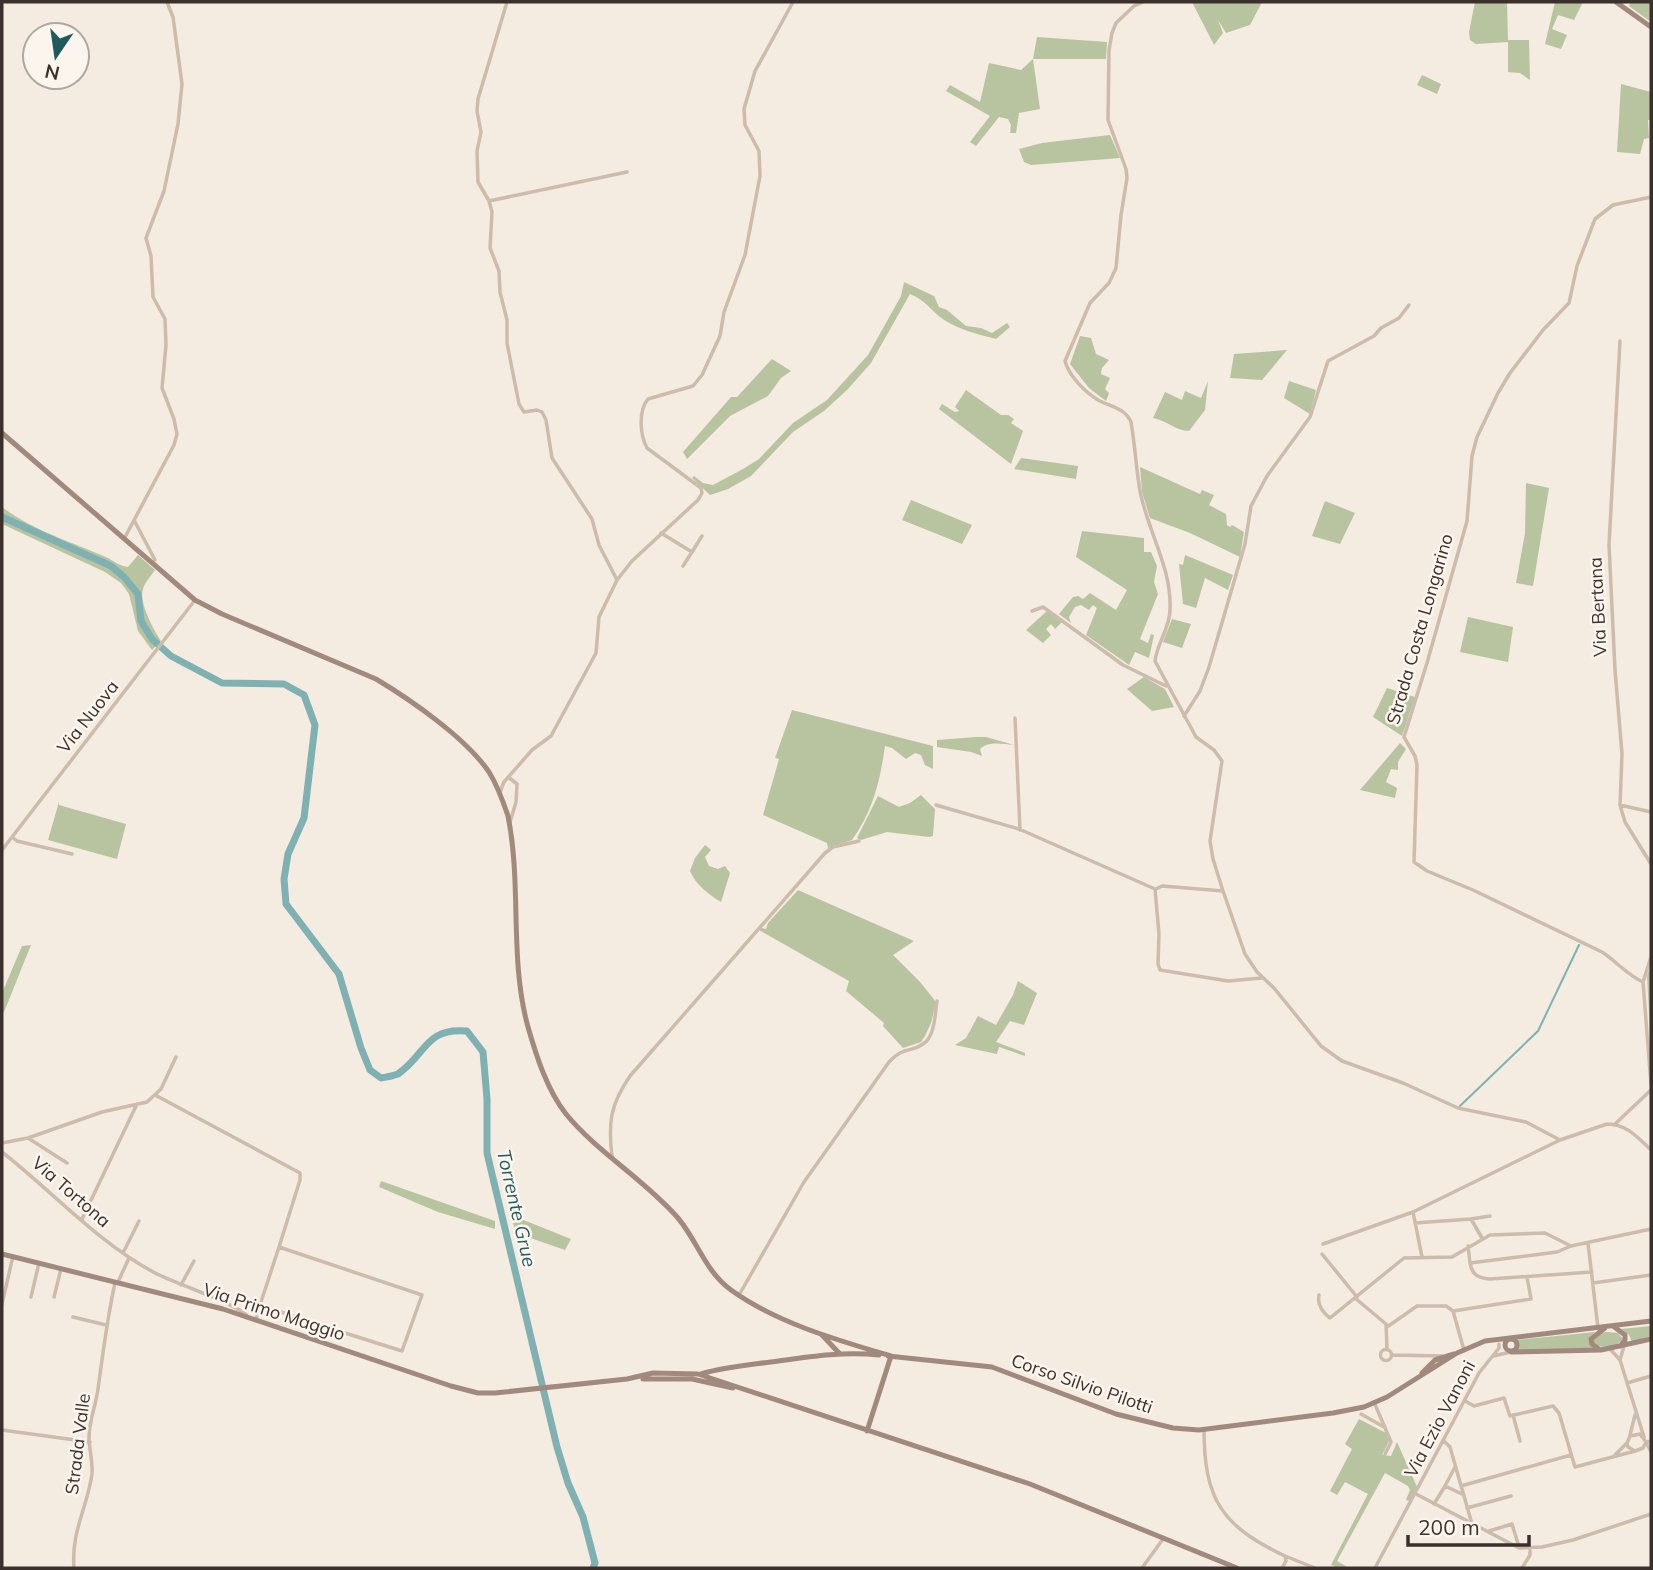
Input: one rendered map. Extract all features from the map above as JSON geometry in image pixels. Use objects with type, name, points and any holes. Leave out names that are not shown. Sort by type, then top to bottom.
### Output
[{"type":"main road","points":[[1616,2],[1651,27]]},
{"type":"main road","points":[[2,433],[195,600],[363,673],[392,689],[469,749],[488,771],[500,792],[510,824],[522,990],[528,1027],[543,1071],[565,1113],[670,1209],[693,1239],[715,1278],[776,1316],[891,1356],[867,1431]]},
{"type":"main road","name":"Via Primo Maggio","points":[[2,1254],[247,1316],[478,1393],[627,1379]]},
{"type":"main road","points":[[1611,1326],[1651,1321]]},
{"type":"main road","points":[[1611,1326],[1626,1337],[1621,1347]]},
{"type":"main road","name":"Corso Silvio Pilotti","points":[[698,1374],[841,1353],[891,1356],[992,1367],[1116,1414],[1173,1428],[1204,1429],[1333,1413],[1374,1402],[1415,1380],[1438,1362],[1485,1341],[1597,1331],[1611,1326]]},
{"type":"main road","points":[[1597,1331],[1591,1342],[1601,1350]]},
{"type":"main road","points":[[820,1333],[841,1353],[845,1347],[840,1339]]},
{"type":"main road","points":[[820,1333],[825,1344],[820,1355]]},
{"type":"main road","points":[[1485,1341],[1499,1344],[1508,1350],[1515,1350],[1517,1345],[1511,1339],[1505,1343],[1508,1350]]},
{"type":"main road","points":[[1508,1350],[1601,1350],[1651,1339]]},
{"type":"main road","points":[[727,1383],[725,1376],[731,1368]]},
{"type":"main road","name":"Corso Silvio Pilotti","points":[[692,1379],[710,1378],[731,1368]]},
{"type":"main road","points":[[627,1379],[653,1373],[698,1374],[1030,1484],[1237,1568]]},
{"type":"main road","points":[[627,1379],[692,1379],[763,1396]]},
{"type":"street","points":[[124,539],[174,445],[177,434],[162,388],[165,319],[153,297],[152,256],[146,239],[173,160],[182,84],[173,17],[167,2]]},
{"type":"street","points":[[507,2],[477,111],[481,132],[477,151],[478,182],[492,212],[491,248],[499,271],[500,292],[507,320],[507,343],[519,404],[524,412],[542,412],[546,420],[552,458],[592,519],[599,545],[617,579]]},
{"type":"street","points":[[500,792],[508,777],[532,750],[551,736],[596,653],[599,617],[617,579],[702,493],[701,488],[647,449],[642,440],[642,410],[648,398],[693,386],[702,375],[720,336],[724,312],[746,255],[760,176],[759,151],[745,125],[744,109],[755,71],[793,2]]},
{"type":"street","points":[[1143,2],[1134,6],[1116,23],[1109,50],[1108,120],[1127,178],[1116,268],[1109,283],[1090,303],[1065,361],[1069,372],[1089,393],[1125,412],[1131,422],[1140,493],[1170,593],[1170,617],[1154,661],[1196,737],[1214,750],[1222,761],[1210,842],[1213,859],[1245,954],[1262,978],[1274,988],[1321,1046],[1342,1061],[1403,1083],[1467,1111],[1527,1122],[1560,1140]]},
{"type":"street","points":[[489,201],[627,172]]},
{"type":"street","name":"Strada Costa Longarino","points":[[1643,982],[1624,971],[1614,959],[1602,952],[1418,866],[1412,856],[1417,765],[1404,737],[1466,521],[1472,456],[1477,437],[1510,373],[1543,330],[1569,303],[1577,266],[1595,219],[1613,205],[1651,197]]},
{"type":"street","points":[[1184,717],[1200,691],[1209,667],[1245,544],[1251,506],[1272,469],[1306,426],[1328,361],[1374,336],[1381,328],[1399,317],[1409,305]]},
{"type":"street","name":"Via Bertana","points":[[1620,341],[1609,545],[1622,754],[1620,805],[1625,822],[1651,864]]},
{"type":"street","points":[[134,520],[155,560]]},
{"type":"street","points":[[661,533],[692,552]]},
{"type":"street","points":[[683,566],[702,536]]},
{"type":"street","name":"Via Nuova","points":[[2,850],[195,600]]},
{"type":"street","points":[[1032,611],[1043,607],[1123,665],[1167,687]]},
{"type":"street","points":[[1015,718],[1020,830]]},
{"type":"street","points":[[508,777],[517,784],[510,824]]},
{"type":"street","points":[[1620,805],[1651,812]]},
{"type":"street","points":[[936,806],[1020,830],[1155,889],[1162,886],[1223,891]]},
{"type":"street","points":[[12,837],[17,841],[72,854]]},
{"type":"street","points":[[612,1157],[611,1113],[630,1076],[825,853],[833,847],[859,841]]},
{"type":"street","points":[[1155,889],[1159,934],[1157,964],[1160,970],[1228,981],[1262,978]]},
{"type":"street","points":[[1651,957],[1643,982],[1651,1084]]},
{"type":"street","points":[[739,1295],[804,1182],[889,1062],[901,1051],[922,1045],[929,1039],[937,1001]]},
{"type":"street","points":[[2,1143],[28,1138],[102,1112],[147,1102],[157,1096],[176,1057]]},
{"type":"street","points":[[1615,1124],[1651,1090]]},
{"type":"street","points":[[157,1096],[300,1173],[256,1319]]},
{"type":"street","points":[[81,1220],[137,1104]]},
{"type":"street","points":[[1323,1244],[1413,1212],[1560,1140],[1607,1124],[1615,1124],[1632,1132],[1651,1150]]},
{"type":"street","points":[[28,1138],[67,1163]]},
{"type":"street","name":"Via Tortona","points":[[2,1152],[129,1258],[188,1289],[245,1312],[247,1316]]},
{"type":"street","points":[[1413,1212],[1422,1257]]},
{"type":"street","points":[[1415,1223],[1490,1216]]},
{"type":"street","points":[[1471,1219],[1482,1238]]},
{"type":"street","name":"Via Tortona","points":[[123,1253],[139,1221]]},
{"type":"street","points":[[1471,1262],[1557,1252],[1571,1246],[1651,1229]]},
{"type":"street","points":[[1319,1295],[1318,1301],[1329,1318],[1404,1258],[1452,1257],[1490,1234],[1545,1233],[1571,1246]]},
{"type":"street","points":[[1588,1243],[1597,1331]]},
{"type":"street","points":[[1468,1246],[1474,1273],[1483,1279],[1592,1272]]},
{"type":"street","points":[[260,1305],[402,1351],[422,1295],[279,1247]]},
{"type":"street","points":[[1322,1254],[1356,1298],[1387,1326],[1387,1349],[1392,1355]]},
{"type":"street","points":[[2,1304],[13,1256]]},
{"type":"street","name":"Strada Valle","points":[[74,1568],[72,1549],[92,1473],[90,1442],[106,1325],[116,1281],[129,1258]]},
{"type":"street","points":[[181,1285],[194,1261]]},
{"type":"street","points":[[31,1297],[39,1264]]},
{"type":"street","points":[[54,1297],[61,1269]]},
{"type":"street","points":[[1593,1283],[1651,1275]]},
{"type":"street","points":[[1453,1311],[1531,1299],[1527,1277]]},
{"type":"street","points":[[188,1289],[192,1300]]},
{"type":"street","points":[[1387,1326],[1417,1306],[1446,1306],[1453,1311],[1464,1350]]},
{"type":"street","points":[[74,1317],[106,1325]]},
{"type":"street","points":[[318,1340],[323,1326]]},
{"type":"street","name":"Via Ezio Vanoni","points":[[1375,1568],[1479,1373],[1499,1349],[1499,1344]]},
{"type":"street","points":[[1621,1347],[1620,1360],[1635,1413],[1651,1453]]},
{"type":"street","points":[[1387,1349],[1382,1351],[1382,1358],[1387,1360],[1392,1355],[1425,1354],[1438,1362]]},
{"type":"street","points":[[1610,1349],[1620,1360]]},
{"type":"street","name":"Via Ezio Vanoni","points":[[1491,1357],[1508,1350]]},
{"type":"street","points":[[1425,1354],[1438,1362]]},
{"type":"street","points":[[1627,1383],[1651,1376]]},
{"type":"street","points":[[1465,1401],[1474,1406],[1503,1398],[1508,1415],[1553,1406],[1559,1413],[1575,1467],[1637,1451],[1645,1440]]},
{"type":"street","points":[[1374,1402],[1391,1442],[1385,1454]]},
{"type":"street","points":[[1361,1413],[1386,1428]]},
{"type":"street","points":[[1614,1456],[1627,1443],[1635,1413]]},
{"type":"street","points":[[1513,1415],[1520,1441]]},
{"type":"street","points":[[1204,1429],[1206,1470],[1214,1498],[1231,1522],[1244,1534],[1285,1556],[1315,1568]]},
{"type":"street","points":[[2,1430],[90,1442]]},
{"type":"street","points":[[1630,1436],[1640,1434],[1645,1440],[1651,1441]]},
{"type":"street","points":[[1444,1441],[1450,1447],[1472,1524]]},
{"type":"street","points":[[1627,1443],[1628,1447],[1637,1451],[1651,1453]]},
{"type":"street","points":[[1461,1486],[1571,1455]]},
{"type":"street","points":[[1434,1504],[1455,1467]]},
{"type":"street","points":[[1444,1486],[1464,1495]]},
{"type":"street","points":[[1416,1494],[1520,1548],[1573,1540],[1651,1514]]},
{"type":"street","points":[[1468,1508],[1511,1496]]},
{"type":"street","points":[[1487,1532],[1512,1524],[1520,1548]]},
{"type":"street","points":[[1142,1568],[1164,1537]]},
{"type":"street","points":[[1522,1568],[1530,1555],[1530,1548]]},
{"type":"street","points":[[1282,1568],[1286,1561],[1285,1556]]},
{"type":"green space","points":[[1192,2],[1262,2],[1250,25],[1226,33],[1218,20],[1223,33],[1214,45]]},
{"type":"green space","points":[[1475,2],[1507,2],[1508,40],[1529,40],[1530,80],[1520,73],[1508,72],[1508,42],[1476,44],[1470,40]]},
{"type":"green space","points":[[1555,2],[1583,2],[1574,20],[1558,15],[1552,29],[1567,35],[1561,49],[1545,44]]},
{"type":"green space","points":[[1631,2],[1651,2],[1651,22],[1629,6]]},
{"type":"green space","points":[[1037,37],[1107,42],[1106,59],[1033,59]]},
{"type":"green space","points":[[1033,59],[1040,109],[1019,113],[1016,133],[1010,133],[1011,125],[1008,119],[999,117],[976,146],[970,142],[990,116],[946,91],[950,85],[980,102],[989,63],[1021,70]]},
{"type":"green space","points":[[1422,75],[1441,84],[1437,94],[1417,85]]},
{"type":"green space","points":[[1621,84],[1651,92],[1649,138],[1644,139],[1640,154],[1617,152]]},
{"type":"green space","points":[[1110,135],[1120,158],[1031,165],[1024,162],[1019,149],[1042,143]]},
{"type":"green space","points":[[904,282],[934,296],[939,307],[947,310],[966,326],[992,333],[1007,323],[1010,327],[996,339],[967,331],[946,321],[910,294],[871,363],[824,411],[793,432],[751,476],[728,489],[710,495],[692,478],[694,476],[703,483],[713,485],[743,469],[759,459],[793,423],[827,400],[868,355],[901,296]]},
{"type":"green space","points":[[1080,336],[1091,338],[1096,354],[1109,360],[1102,368],[1101,374],[1110,378],[1105,389],[1109,393],[1106,401],[1089,388],[1070,364]]},
{"type":"green space","points":[[1287,350],[1262,380],[1230,378],[1234,354]]},
{"type":"green space","points":[[772,359],[791,371],[781,378],[768,396],[730,416],[687,459],[683,452],[731,397],[737,397]]},
{"type":"green space","points":[[1208,381],[1205,410],[1189,431],[1153,418],[1165,392],[1182,400],[1185,391],[1201,398]]},
{"type":"green space","points":[[1289,381],[1316,390],[1310,414],[1284,398]]},
{"type":"green space","points":[[966,390],[1001,415],[1014,419],[1011,423],[1023,431],[1011,464],[939,409],[942,404],[955,412],[959,411],[955,407]]},
{"type":"green space","points":[[1021,458],[1078,466],[1076,479],[1014,469]]},
{"type":"green space","points":[[1140,467],[1200,494],[1202,490],[1214,495],[1209,505],[1226,514],[1227,525],[1244,532],[1240,557],[1190,533],[1150,518],[1142,492]]},
{"type":"green space","points":[[1526,483],[1549,488],[1533,586],[1516,583],[1525,533]]},
{"type":"green space","points":[[911,500],[972,525],[962,544],[902,520]]},
{"type":"green space","points":[[1325,501],[1355,513],[1340,544],[1312,536]]},
{"type":"green space","points":[[2,507],[40,529],[122,566],[128,567],[138,555],[155,570],[145,584],[142,594],[148,616],[161,641],[152,650],[138,631],[129,594],[121,583],[105,572],[2,524]]},
{"type":"green space","points":[[1082,531],[1144,538],[1144,552],[1151,552],[1157,566],[1154,582],[1158,594],[1140,639],[1148,643],[1151,634],[1154,635],[1149,658],[1135,652],[1129,665],[1086,635],[1097,608],[1093,605],[1089,610],[1081,605],[1075,607],[1069,617],[1071,623],[1059,614],[1073,597],[1083,599],[1090,593],[1116,610],[1127,590],[1076,557]]},
{"type":"green space","points":[[1185,555],[1233,575],[1228,590],[1205,578],[1196,608],[1183,604],[1179,564],[1183,565]]},
{"type":"green space","points":[[1047,611],[1062,622],[1055,629],[1051,624],[1046,629],[1051,635],[1043,643],[1026,630]]},
{"type":"green space","points":[[1468,617],[1513,627],[1508,662],[1460,652]]},
{"type":"green space","points":[[1172,619],[1191,624],[1182,648],[1163,642]]},
{"type":"green space","points":[[1144,677],[1165,689],[1174,707],[1152,711],[1127,689]]},
{"type":"green space","points":[[1387,688],[1415,697],[1402,736],[1373,717]]},
{"type":"green space","points":[[792,710],[933,746],[933,769],[925,765],[921,755],[915,753],[906,759],[885,746],[874,795],[859,829],[852,840],[828,848],[827,843],[763,815],[779,759],[775,758]]},
{"type":"green space","points":[[976,737],[1014,745],[987,745],[980,749],[982,756],[937,747],[937,740]]},
{"type":"green space","points":[[1400,743],[1406,749],[1398,762],[1398,770],[1391,769],[1386,782],[1397,788],[1395,798],[1360,790]]},
{"type":"green space","points":[[921,795],[935,809],[933,836],[887,832],[861,840],[857,838],[878,796],[899,807]]},
{"type":"green space","points":[[59,802],[59,805],[126,824],[117,859],[48,840]]},
{"type":"green space","points":[[705,845],[711,850],[705,857],[709,866],[718,869],[725,866],[730,873],[721,902],[703,889],[690,871],[695,858]]},
{"type":"green space","points":[[798,890],[914,941],[893,955],[936,1002],[931,1023],[921,1042],[903,1048],[883,1026],[884,1023],[846,991],[849,981],[759,930],[766,929],[768,923]]},
{"type":"green space","points":[[31,945],[4,1012],[2,993],[22,946]]},
{"type":"green space","points":[[1651,964],[1651,1049],[1647,976]]},
{"type":"green space","points":[[1018,981],[1037,993],[1024,1025],[1010,1021],[996,1042],[1025,1053],[1025,1056],[999,1047],[997,1054],[955,1045],[966,1038],[978,1016],[996,1025]]},
{"type":"green space","points":[[381,1181],[495,1221],[495,1229],[438,1212],[379,1187]]},
{"type":"green space","points":[[511,1215],[571,1239],[565,1250],[516,1233]]},
{"type":"green space","points":[[1651,1326],[1651,1336],[1632,1342],[1629,1335],[1621,1329]]},
{"type":"green space","points":[[1595,1332],[1590,1337],[1590,1345],[1594,1349],[1517,1351],[1519,1344],[1516,1340]]},
{"type":"green space","points":[[1601,1333],[1618,1333],[1623,1339],[1610,1346],[1594,1345],[1593,1340]]},
{"type":"green space","points":[[1359,1419],[1386,1433],[1389,1441],[1382,1455],[1391,1456],[1397,1442],[1417,1487],[1409,1501],[1406,1500],[1410,1490],[1408,1486],[1385,1473],[1337,1561],[1349,1568],[1338,1568],[1331,1565],[1368,1494],[1345,1482],[1337,1495],[1330,1491],[1352,1449],[1345,1444]]},
{"type":"waterway","name":"Torrente Grue","points":[[2,517],[111,566],[138,594],[141,621],[152,639],[171,656],[222,683],[284,684],[304,695],[315,725],[304,818],[288,854],[284,879],[286,904],[339,974],[370,1070],[381,1078],[398,1074],[434,1038],[453,1031],[467,1031],[483,1052],[487,1099],[487,1153],[557,1447],[568,1483],[583,1517],[595,1563],[593,1568]]},
{"type":"waterway","points":[[1460,1106],[1538,1031],[1579,945]]}]
